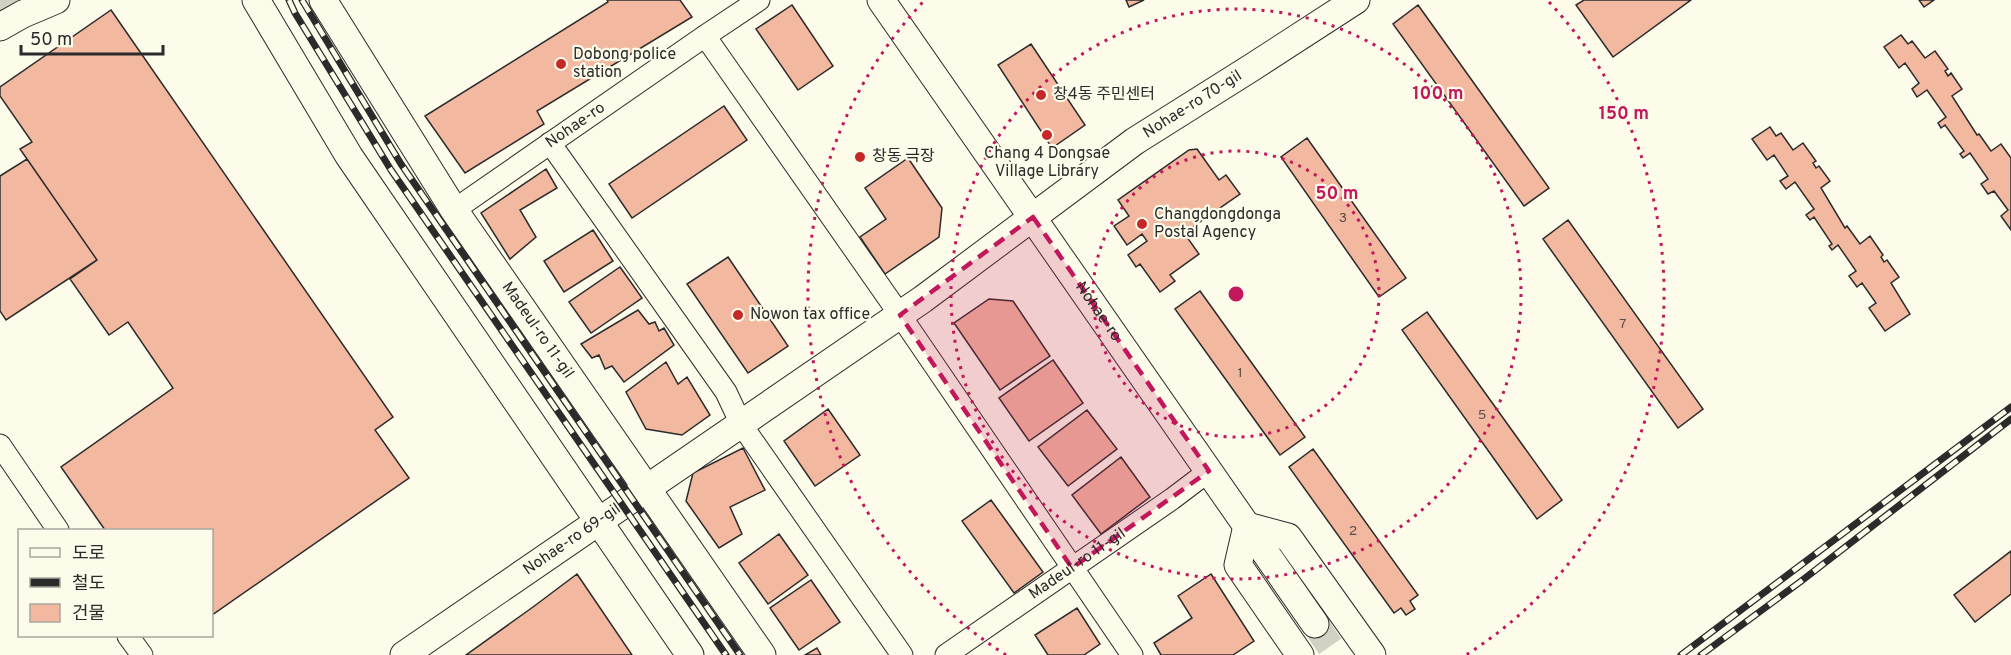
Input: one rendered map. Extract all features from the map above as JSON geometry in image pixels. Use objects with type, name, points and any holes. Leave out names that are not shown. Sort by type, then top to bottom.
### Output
[{"type":"main road","points":[[0,27],[56,0]]},
{"type":"main road","points":[[256,0],[349,156],[600,520],[690,655]]},
{"type":"main road","name":"Madeul-ro 11-gil","points":[[323,0],[454,210],[762,655]]},
{"type":"main road","name":"Nohae-ro","points":[[881,0],[1315,624]]},
{"type":"main road","name":"Nohae-ro 70-gil","points":[[1033,217],[1135,141],[1356,0]]},
{"type":"main road","name":"Nohae-ro 69-gil","points":[[404,655],[900,315],[1033,217]]},
{"type":"main road","points":[[1300,655],[1238,565],[1247,526],[1288,537],[1372,655]]},
{"type":"street","name":"Nohae-ro","points":[[454,210],[759,0]]},
{"type":"street","points":[[705,36],[900,315],[1132,655]]},
{"type":"street","points":[[550,143],[726,392],[741,424],[902,655]]},
{"type":"street","points":[[0,445],[57,529]]},
{"type":"street","name":"Madeul-ro 11-gil","points":[[946,655],[1209,471]]},
{"type":"street","points":[[129,637],[141,655]]},
{"type":"highlighted area","points":[[1033,217],[1209,471],[1072,568],[900,315]]},
{"type":"building","name":"Dobong police station","points":[[607,0],[680,0],[692,17],[537,111],[544,124],[465,173],[425,116],[608,2]]},
{"type":"building","points":[[1126,0],[1144,0],[1129,7]]},
{"type":"building","points":[[1584,0],[1691,0],[1613,57],[1576,5]]},
{"type":"building","points":[[1919,0],[1934,0],[1924,7]]},
{"type":"building","points":[[792,5],[833,66],[798,90],[756,29]]},
{"type":"building","points":[[1418,5],[1549,188],[1524,206],[1393,24]]},
{"type":"building","points":[[111,10],[393,417],[375,430],[409,478],[213,614],[213,529],[104,529],[61,467],[173,388],[128,322],[109,335],[70,279],[97,260],[20,149],[32,142],[0,96],[0,87]]},
{"type":"building","points":[[1901,35],[1908,44],[1912,41],[1925,58],[1935,51],[1948,69],[1945,71],[1948,76],[1951,73],[1962,89],[1952,96],[1977,135],[1979,134],[1991,151],[2001,144],[2011,158],[2011,230],[2001,216],[2008,210],[1994,191],[1988,194],[1981,184],[1988,179],[1970,153],[1963,158],[1960,154],[1964,151],[1945,125],[1941,128],[1938,123],[1946,117],[1927,90],[1917,97],[1912,89],[1919,83],[1905,63],[1899,68],[1884,47]]},
{"type":"building","name":"창4동 주민센터","points":[[1031,44],[1085,125],[1052,148],[998,65]]},
{"type":"building","points":[[724,106],[747,140],[632,218],[609,184]]},
{"type":"building","points":[[1770,127],[1776,136],[1781,133],[1793,150],[1803,143],[1816,161],[1813,163],[1816,168],[1819,166],[1830,181],[1821,188],[1845,228],[1847,226],[1860,244],[1870,236],[1883,255],[1881,257],[1884,262],[1887,260],[1899,277],[1891,283],[1910,314],[1885,331],[1869,308],[1876,303],[1862,283],[1857,287],[1849,276],[1856,271],[1838,245],[1832,250],[1829,246],[1832,244],[1814,217],[1810,220],[1806,215],[1814,209],[1795,182],[1786,189],[1780,181],[1788,176],[1774,155],[1767,160],[1752,139]]},
{"type":"building","points":[[1307,138],[1406,278],[1379,297],[1281,157]]},
{"type":"building","points":[[1197,149],[1219,180],[1226,175],[1240,194],[1184,233],[1199,254],[1170,275],[1175,281],[1160,292],[1140,264],[1136,267],[1128,255],[1147,241],[1142,234],[1127,245],[1114,226],[1129,216],[1118,200],[1189,150]]},
{"type":"building","points":[[908,158],[942,208],[939,237],[885,274],[860,237],[886,219],[865,188]]},
{"type":"building","points":[[27,159],[97,260],[6,320],[0,311],[0,176]]},
{"type":"building","points":[[546,169],[557,188],[520,210],[536,237],[510,259],[481,213]]},
{"type":"building","points":[[1568,220],[1703,409],[1678,428],[1543,239]]},
{"type":"building","points":[[593,230],[613,261],[564,292],[544,261]]},
{"type":"building","name":"Nowon tax office","points":[[728,257],[788,346],[748,373],[687,284]]},
{"type":"building","points":[[620,267],[642,298],[591,333],[569,302]]},
{"type":"building","points":[[1200,291],[1305,437],[1280,455],[1175,309]]},
{"type":"building","points":[[989,299],[1013,301],[1050,356],[1000,390],[954,323]]},
{"type":"building","points":[[638,310],[649,324],[655,322],[659,331],[664,328],[674,345],[624,382],[612,366],[605,369],[599,355],[592,358],[581,344]]},
{"type":"building","points":[[1427,312],[1562,500],[1537,519],[1402,330]]},
{"type":"building","points":[[1053,360],[1083,403],[1029,441],[999,398]]},
{"type":"building","points":[[666,362],[678,384],[687,377],[710,415],[682,435],[646,429],[626,392]]},
{"type":"building","points":[[828,409],[860,455],[815,486],[784,441]]},
{"type":"building","points":[[1087,410],[1117,449],[1068,486],[1038,447]]},
{"type":"building","points":[[743,448],[765,490],[730,507],[742,534],[719,548],[686,501],[693,473]]},
{"type":"building","points":[[1313,449],[1418,595],[1410,601],[1415,609],[1406,615],[1401,608],[1394,613],[1289,467]]},
{"type":"building","points":[[1121,457],[1150,497],[1101,534],[1072,495]]},
{"type":"building","points":[[991,500],[1043,572],[1014,593],[962,521]]},
{"type":"building","points":[[779,534],[808,575],[768,604],[739,563]]},
{"type":"building","points":[[2011,551],[2011,594],[1975,622],[1954,595]]},
{"type":"building","points":[[577,574],[632,655],[466,655],[533,607]]},
{"type":"building","points":[[1211,574],[1254,641],[1233,655],[1161,655],[1154,643],[1192,618],[1178,596]]},
{"type":"building","points":[[811,580],[840,622],[799,650],[770,608]]},
{"type":"building","points":[[1077,608],[1100,644],[1084,655],[1048,655],[1035,635]]},
{"type":"building","points":[[817,648],[821,655],[805,655]]},
{"type":"tunnel","points":[[0,10],[18,0]]},
{"type":"tunnel","points":[[1315,624],[1336,655]]},
{"type":"railway","points":[[289,0],[391,170],[726,655]]},
{"type":"railway","points":[[302,0],[401,164],[740,655]]},
{"type":"railway","points":[[1681,655],[2011,407]]},
{"type":"railway","points":[[1701,655],[1800,582],[2011,419]]},
{"type":"place","name":"Dobong police station","points":[[561,64]]},
{"type":"place","name":"창4동 주민센터","points":[[1041,95]]},
{"type":"place","name":"Chang 4 Dongsae Village Library","points":[[1047,135]]},
{"type":"place","name":"창동 극장","points":[[860,157]]},
{"type":"place","name":"Changdongdonga Postal Agency","points":[[1142,224]]},
{"type":"place","name":"Nowon tax office","points":[[738,315]]}]
